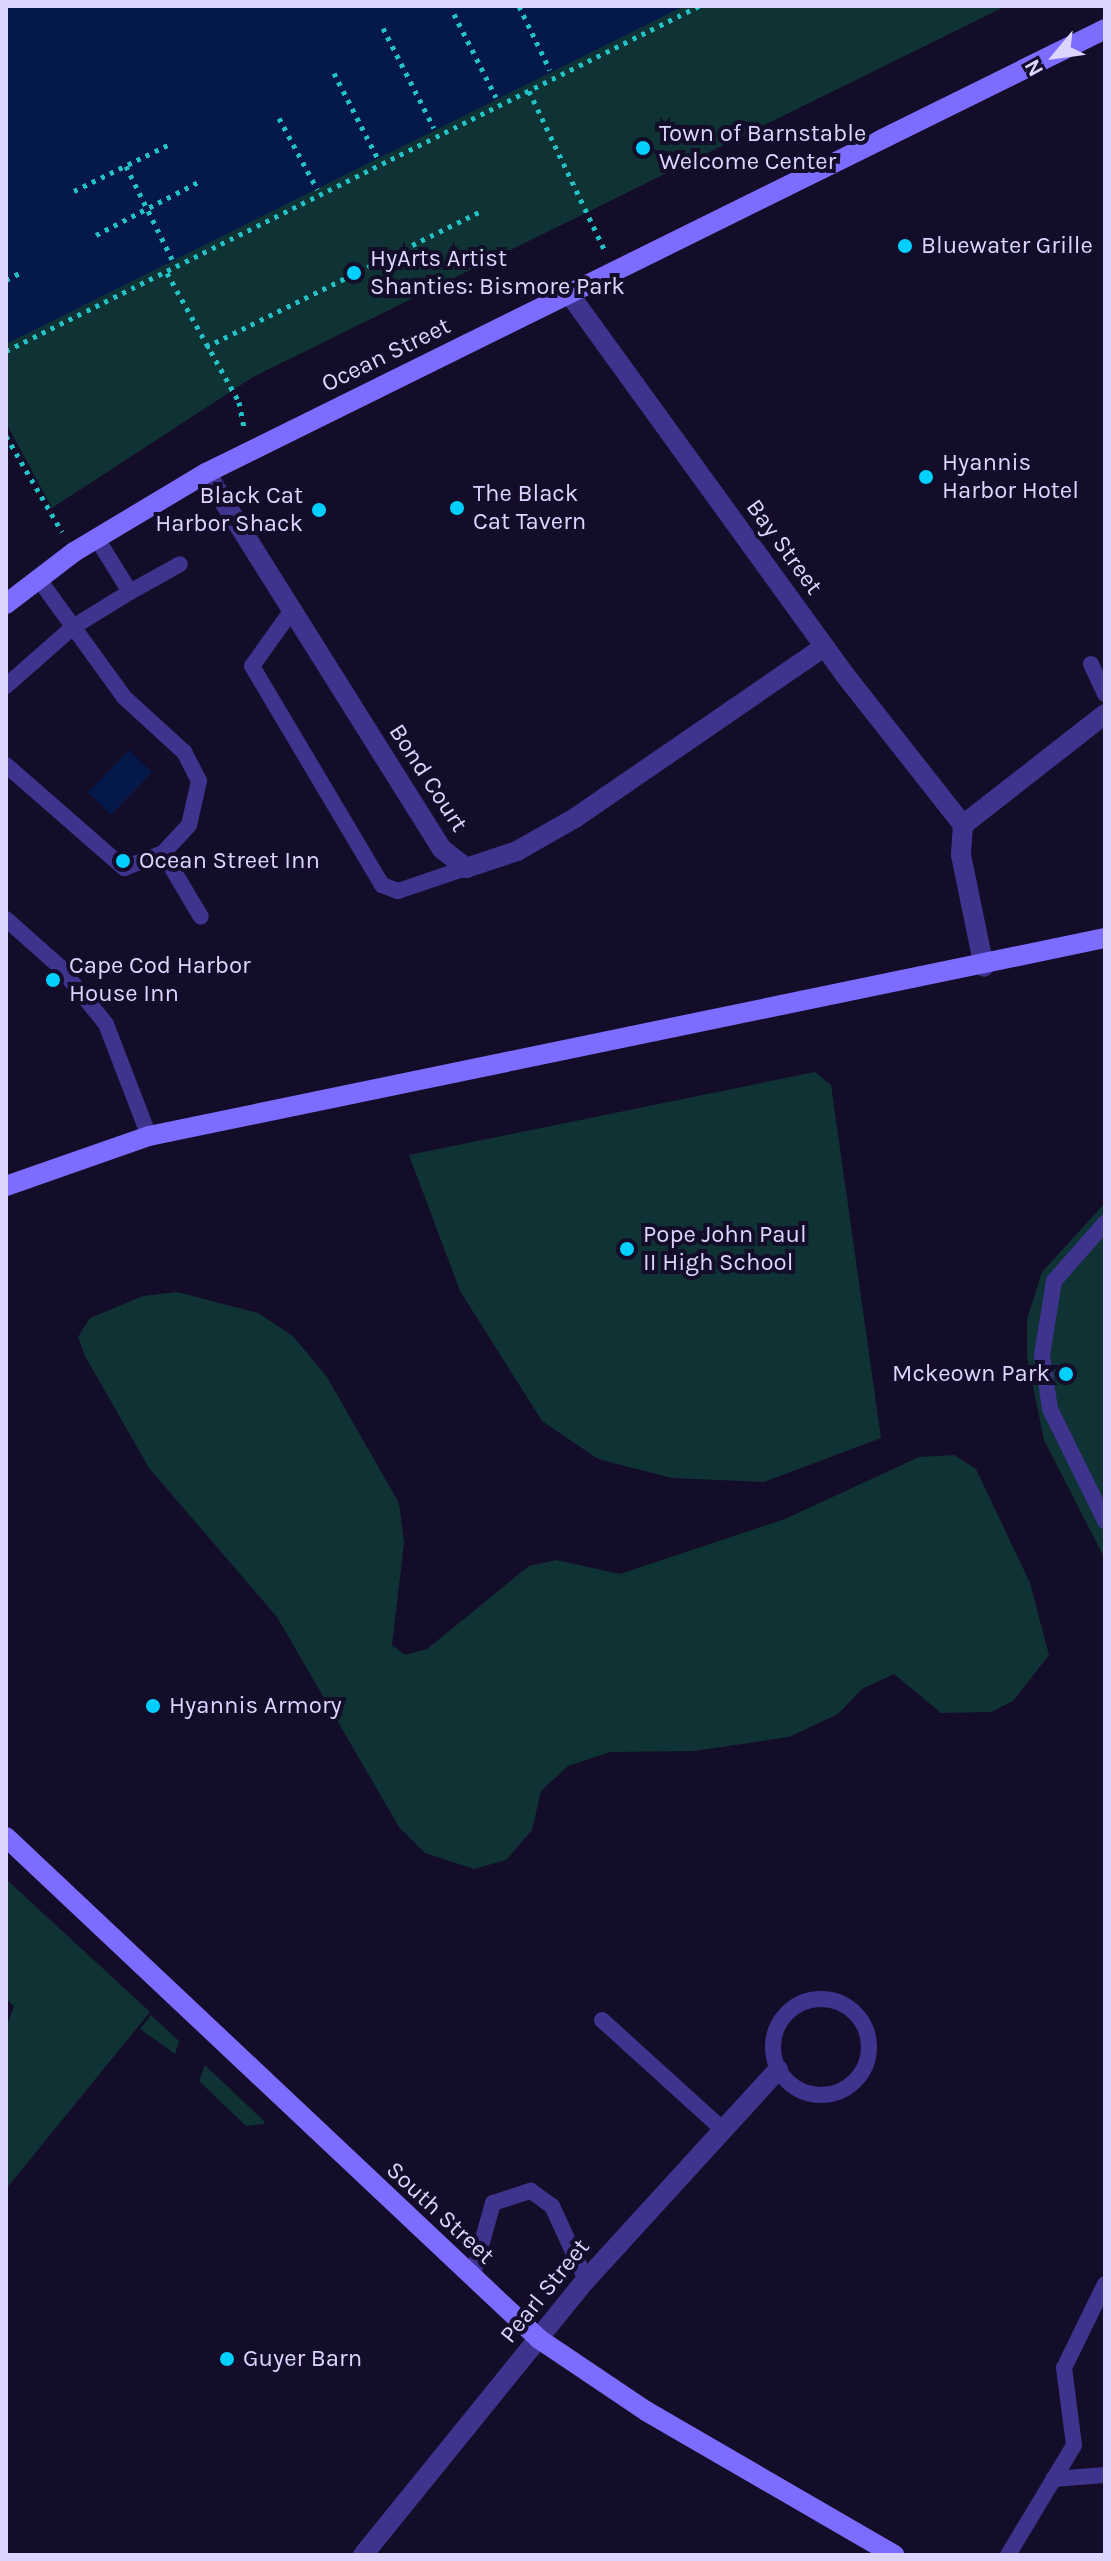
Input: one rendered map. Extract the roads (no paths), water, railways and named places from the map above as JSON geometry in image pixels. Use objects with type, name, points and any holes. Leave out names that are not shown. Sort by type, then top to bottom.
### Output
[{"type":"main road","name":"Ocean Street","points":[[6,604],[96,537],[248,451],[1105,29]]},
{"type":"main road","points":[[6,1186],[149,1136],[984,967],[1105,938]]},
{"type":"main road","name":"South Street","points":[[6,1837],[539,2339],[646,2411],[894,2555]]},
{"type":"street","name":"Bay Street","points":[[570,295],[824,647],[963,825]]},
{"type":"street","name":"Bond Court","points":[[206,473],[290,613],[442,849],[466,868],[517,851],[575,818],[824,647]]},
{"type":"street","points":[[984,967],[961,855],[963,825],[1105,714]]},
{"type":"street","name":"Pearl Street","points":[[363,2555],[586,2280],[720,2127],[778,2070]]},
{"type":"lane","points":[[96,537],[130,592]]},
{"type":"lane","points":[[6,686],[73,627],[180,564]]},
{"type":"lane","points":[[6,765],[124,868],[163,853],[189,825],[199,781],[184,752],[124,697],[38,578]]},
{"type":"lane","points":[[290,613],[252,666],[382,885],[398,891],[466,868]]},
{"type":"lane","points":[[1091,664],[1105,694]]},
{"type":"lane","points":[[163,853],[201,917]]},
{"type":"lane","points":[[6,919],[59,966],[106,1024],[129,1068],[149,1136]]},
{"type":"lane","points":[[1105,1223],[1054,1281],[1042,1355],[1050,1409],[1105,1521]]},
{"type":"lane","points":[[805,2001],[838,2001],[863,2023],[865,2068],[844,2090],[814,2096],[778,2070],[773,2037],[805,2001]]},
{"type":"lane","points":[[602,2020],[720,2127]]},
{"type":"lane","points":[[472,2278],[493,2203],[531,2191],[552,2206],[586,2280]]},
{"type":"lane","points":[[1008,2555],[1074,2445],[1064,2368],[1105,2284]]},
{"type":"lane","points":[[1053,2479],[1105,2475]]},
{"type":"water","points":[[6,6],[684,6],[6,344]]},
{"type":"water","points":[[129,750],[152,772],[111,815],[88,792]]},
{"type":"place","name":"Town of Barnstable Welcome Center","points":[[643,148]]},
{"type":"place","name":"Bluewater Grille","points":[[905,246]]},
{"type":"place","name":"HyArts Artist Shanties: Bismore Park","points":[[354,273]]},
{"type":"place","name":"Hyannis Harbor Hotel","points":[[926,477]]},
{"type":"place","name":"The Black Cat Tavern","points":[[457,508]]},
{"type":"place","name":"Black Cat Harbor Shack","points":[[319,510]]},
{"type":"place","name":"Ocean Street Inn","points":[[123,861]]},
{"type":"place","name":"Cape Cod Harbor House Inn","points":[[53,980]]},
{"type":"place","name":"Pope John Paul II High School","points":[[627,1249]]},
{"type":"place","name":"Mckeown Park","points":[[1066,1374]]},
{"type":"place","name":"Hyannis Armory","points":[[153,1706]]},
{"type":"place","name":"Guyer Barn","points":[[227,2359]]}]
